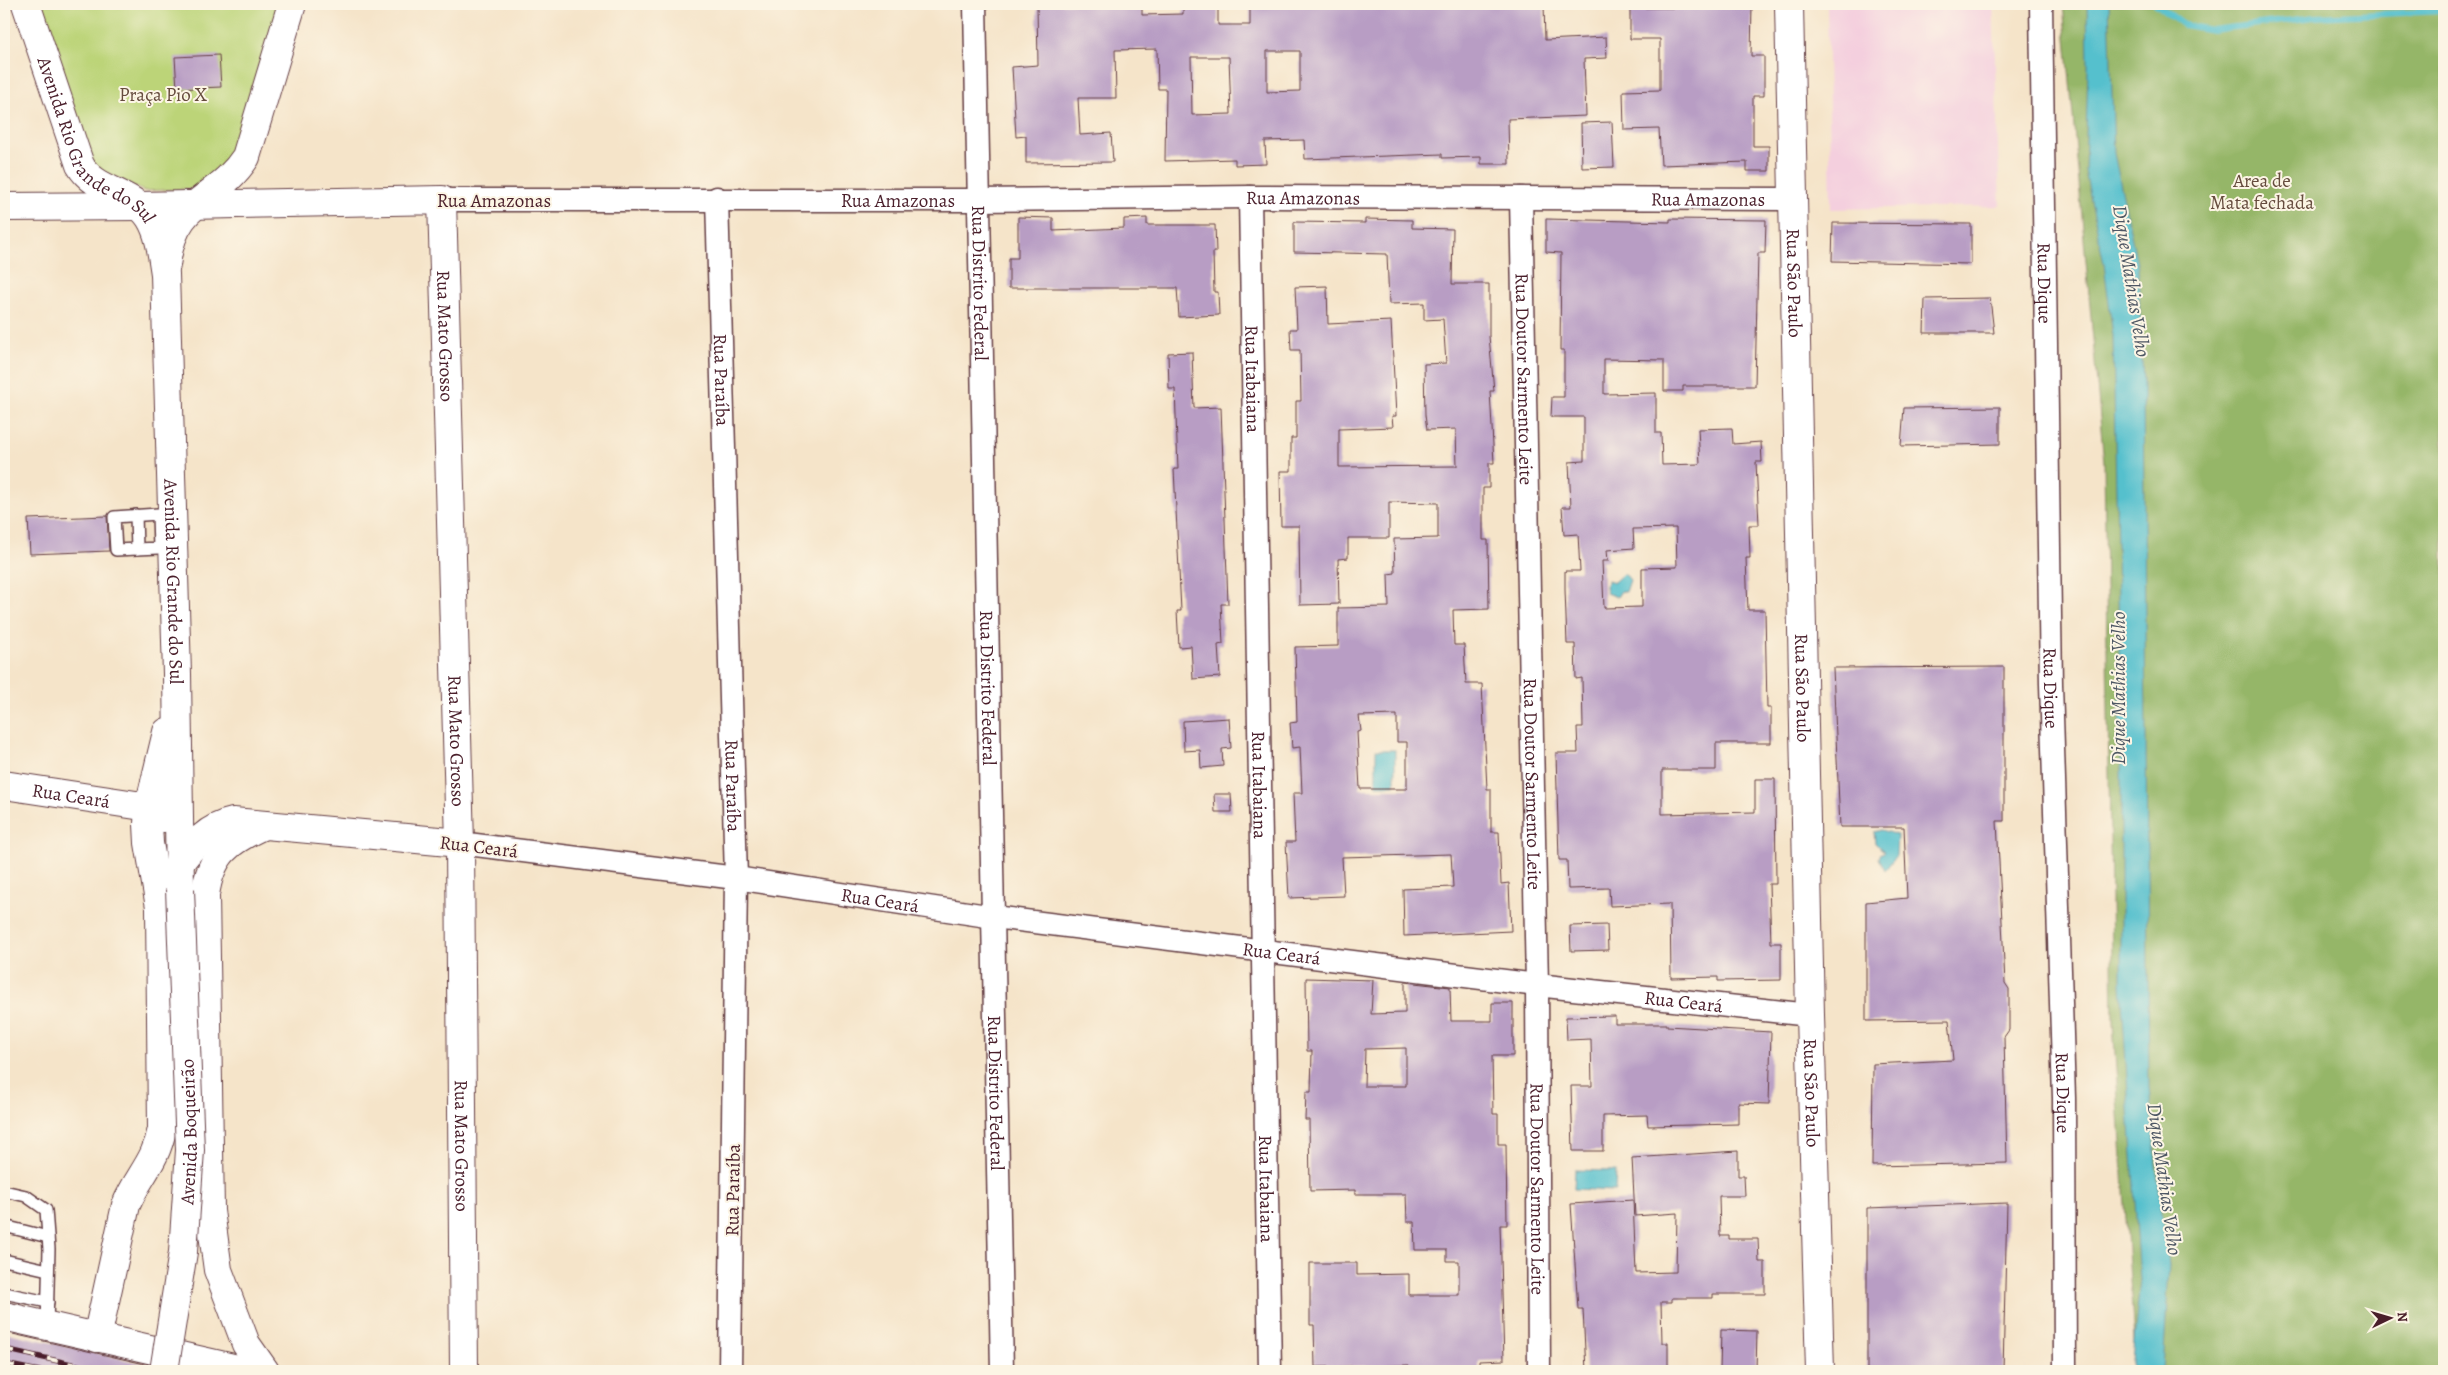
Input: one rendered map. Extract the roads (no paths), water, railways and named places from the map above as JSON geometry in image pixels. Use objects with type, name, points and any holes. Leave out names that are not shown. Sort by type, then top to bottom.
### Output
[{"type":"street","name":"Avenida Rio Grande do Sul","points":[[26,4],[77,158],[84,172],[94,182],[139,206],[149,216],[154,225],[165,274]]},
{"type":"street","name":"Avenida Rio Grande do Sul","points":[[179,877],[177,674],[166,531],[165,274],[173,235],[193,204],[230,176],[246,156],[292,4]]},
{"type":"street","name":"Rua Distrito Federal","points":[[974,4],[980,200],[1002,1371]]},
{"type":"street","name":"Rua São Paulo","points":[[1789,4],[1810,1015],[1820,1371]]},
{"type":"street","name":"Rua Dique","points":[[2041,4],[2051,674],[2064,1098],[2065,1371]]},
{"type":"street","name":"Rua Amazonas","points":[[4,207],[717,198],[980,200],[1250,197],[1794,199]]},
{"type":"street","name":"Rua Itabaiana","points":[[1250,197],[1270,1371]]},
{"type":"street","name":"Rua Paraíba","points":[[717,198],[736,878],[730,1371]]},
{"type":"street","name":"Rua Doutor Sarmento Leite","points":[[1522,198],[1537,984],[1539,1371]]},
{"type":"street","name":"Rua Mato Grosso","points":[[442,200],[460,843],[464,1371]]},
{"type":"street","points":[[97,1338],[126,1205],[133,1190],[153,1159],[162,1129],[160,907],[149,843],[149,807],[167,731],[177,674]]},
{"type":"street","name":"Rua Ceará","points":[[4,785],[149,807]]},
{"type":"street","points":[[149,807],[159,812],[167,824],[179,877]]},
{"type":"street","name":"Rua Ceará","points":[[179,877],[199,840],[216,828],[233,822],[460,843],[736,878],[994,917],[1537,984],[1810,1015]]},
{"type":"street","points":[[264,825],[239,837],[218,856],[208,878],[205,895],[210,1211],[218,1270],[234,1318],[246,1344],[265,1371]]},
{"type":"street","name":"Avenida Boqueirão","points":[[164,1371],[183,1252],[190,1150],[179,877]]},
{"type":"street","points":[[4,1316],[47,1314],[97,1338],[246,1371]]},
{"type":"lane","points":[[158,514],[166,531],[159,548],[116,550],[114,517],[158,514]]},
{"type":"lane","points":[[136,515],[137,549]]},
{"type":"lane","points":[[4,1191],[26,1196],[46,1210],[48,1237],[47,1314],[4,1293]]},
{"type":"lane","points":[[4,1226],[48,1237]]},
{"type":"lane","points":[[4,1260],[48,1270]]},
{"type":"water","name":"Dique Mathias Velho","points":[[2087,4],[2109,4],[2114,153],[2138,268],[2143,382],[2149,1087],[2156,1166],[2169,1266],[2163,1371],[2131,1371],[2140,1280],[2121,985],[2121,755],[2113,336],[2104,264],[2085,171],[2088,66]]},
{"type":"water","points":[[1624,573],[1630,580],[1626,592],[1621,591],[1617,597],[1606,593],[1605,586],[1608,580],[1614,582]]},
{"type":"water","points":[[1376,750],[1395,750],[1395,785],[1376,785]]},
{"type":"water","points":[[1881,830],[1897,835],[1896,856],[1885,870],[1879,858],[1881,853],[1885,852],[1875,843],[1874,832]]},
{"type":"water","points":[[1575,1170],[1616,1171],[1615,1191],[1574,1189]]},
{"type":"waterway","points":[[2156,4],[2184,25],[2212,30],[2315,17],[2444,11]]},
{"type":"railway","points":[[4,1349],[103,1371]]},
{"type":"railway","points":[[4,1364],[39,1371]]},
{"type":"park label","name":"Praça Pio X","points":[[163,94]]},
{"type":"park label","name":"Area de Mata fechada","points":[[2262,191]]}]
